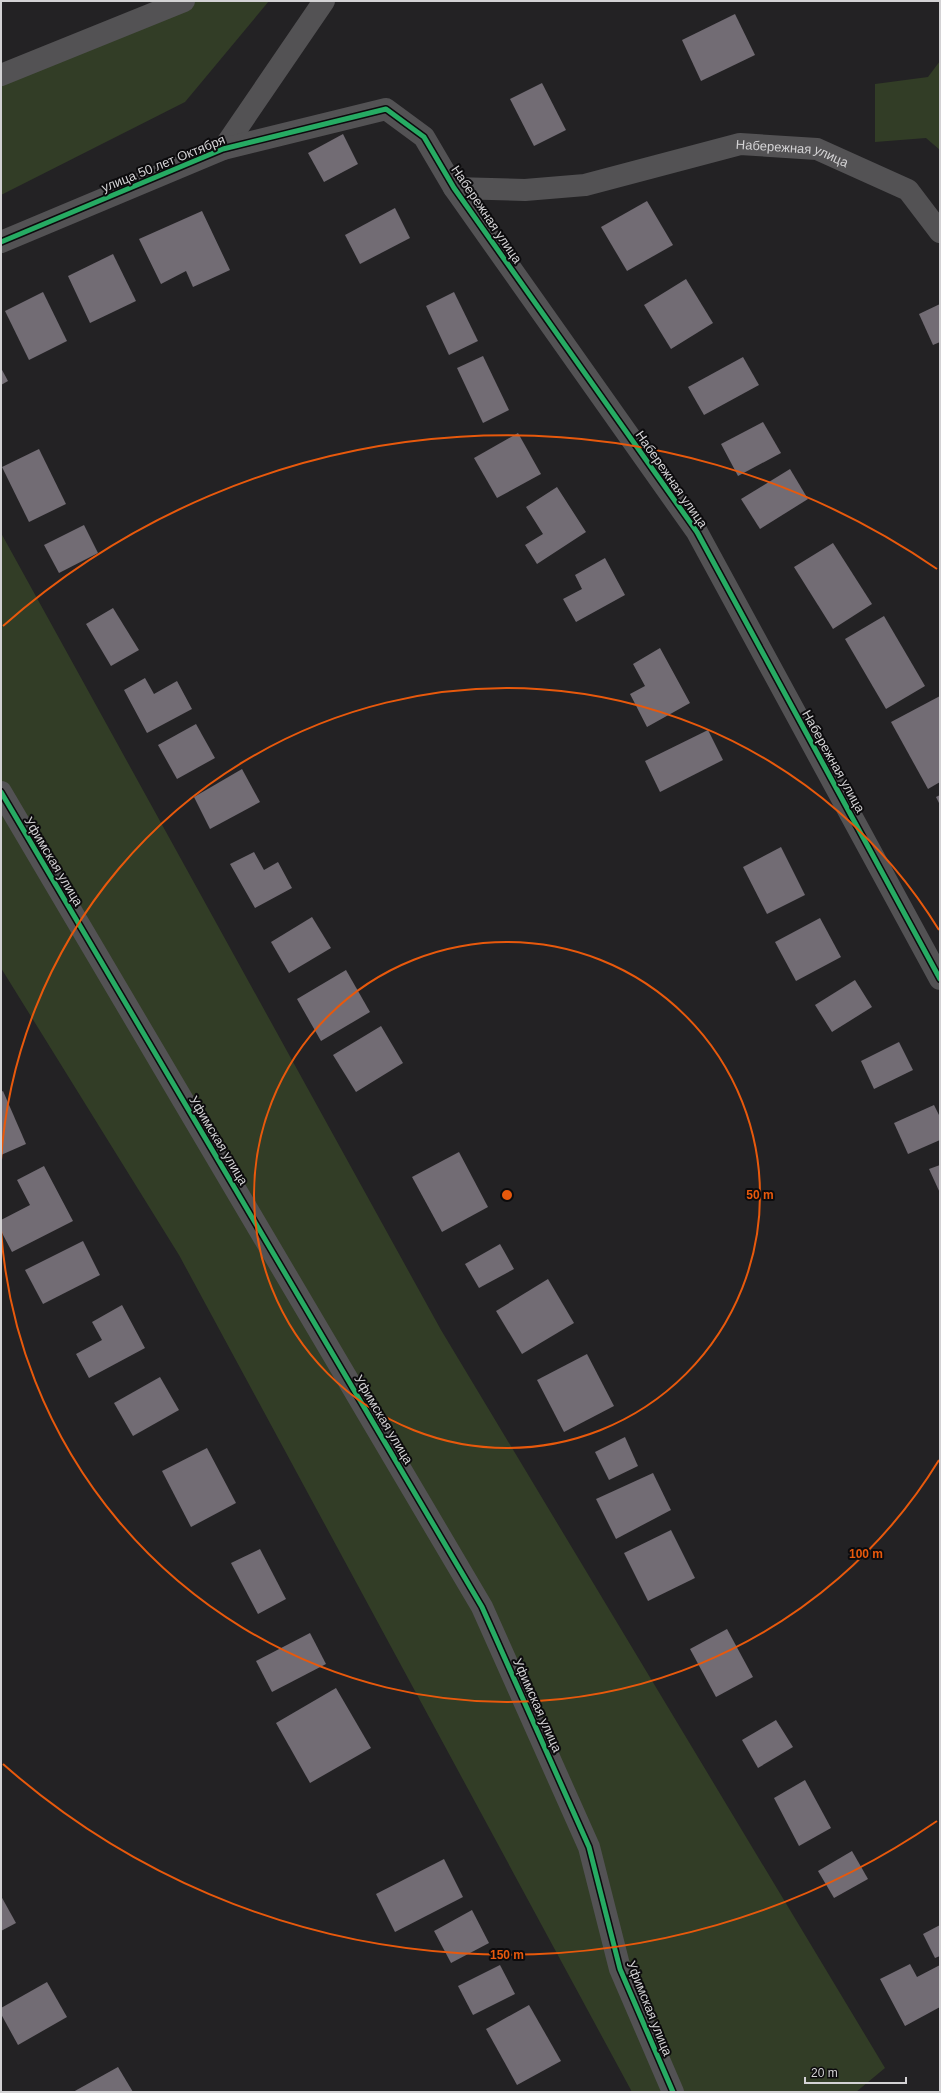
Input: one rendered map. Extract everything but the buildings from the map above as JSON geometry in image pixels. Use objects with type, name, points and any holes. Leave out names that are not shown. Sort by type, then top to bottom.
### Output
[{"type":"street","points":[[1,75],[184,1]]},
{"type":"street","name":"улица 50 лет Октября","points":[[223,149],[324,1]]},
{"type":"street","name":"улица 50 лет Октября","points":[[1,242],[223,149],[386,109]]},
{"type":"street","name":"Набережная улица","points":[[386,109],[424,138],[454,188],[697,532],[940,979]]},
{"type":"street","name":"Набережная улица","points":[[454,188],[525,190],[585,185],[740,144],[817,149],[908,190],[940,232]]},
{"type":"street","name":"Уфимская улица","points":[[1,792],[482,1607],[589,1847],[620,1969],[673,2092]]},
{"type":"green space","points":[[175,1],[269,1],[185,102],[1,195],[1,74]]},
{"type":"green space","points":[[940,61],[940,150],[926,138],[875,142],[875,84],[928,77]]},
{"type":"green space","points":[[1,533],[441,1330],[885,2068],[856,2092],[632,2092],[179,1255],[1,968]]},
{"type":"cycle path","points":[[1,242],[223,149],[386,109],[424,137],[454,188],[697,532],[940,979]]},
{"type":"cycle path","points":[[1,792],[482,1607],[589,1847],[620,1969],[673,2092]]}]
